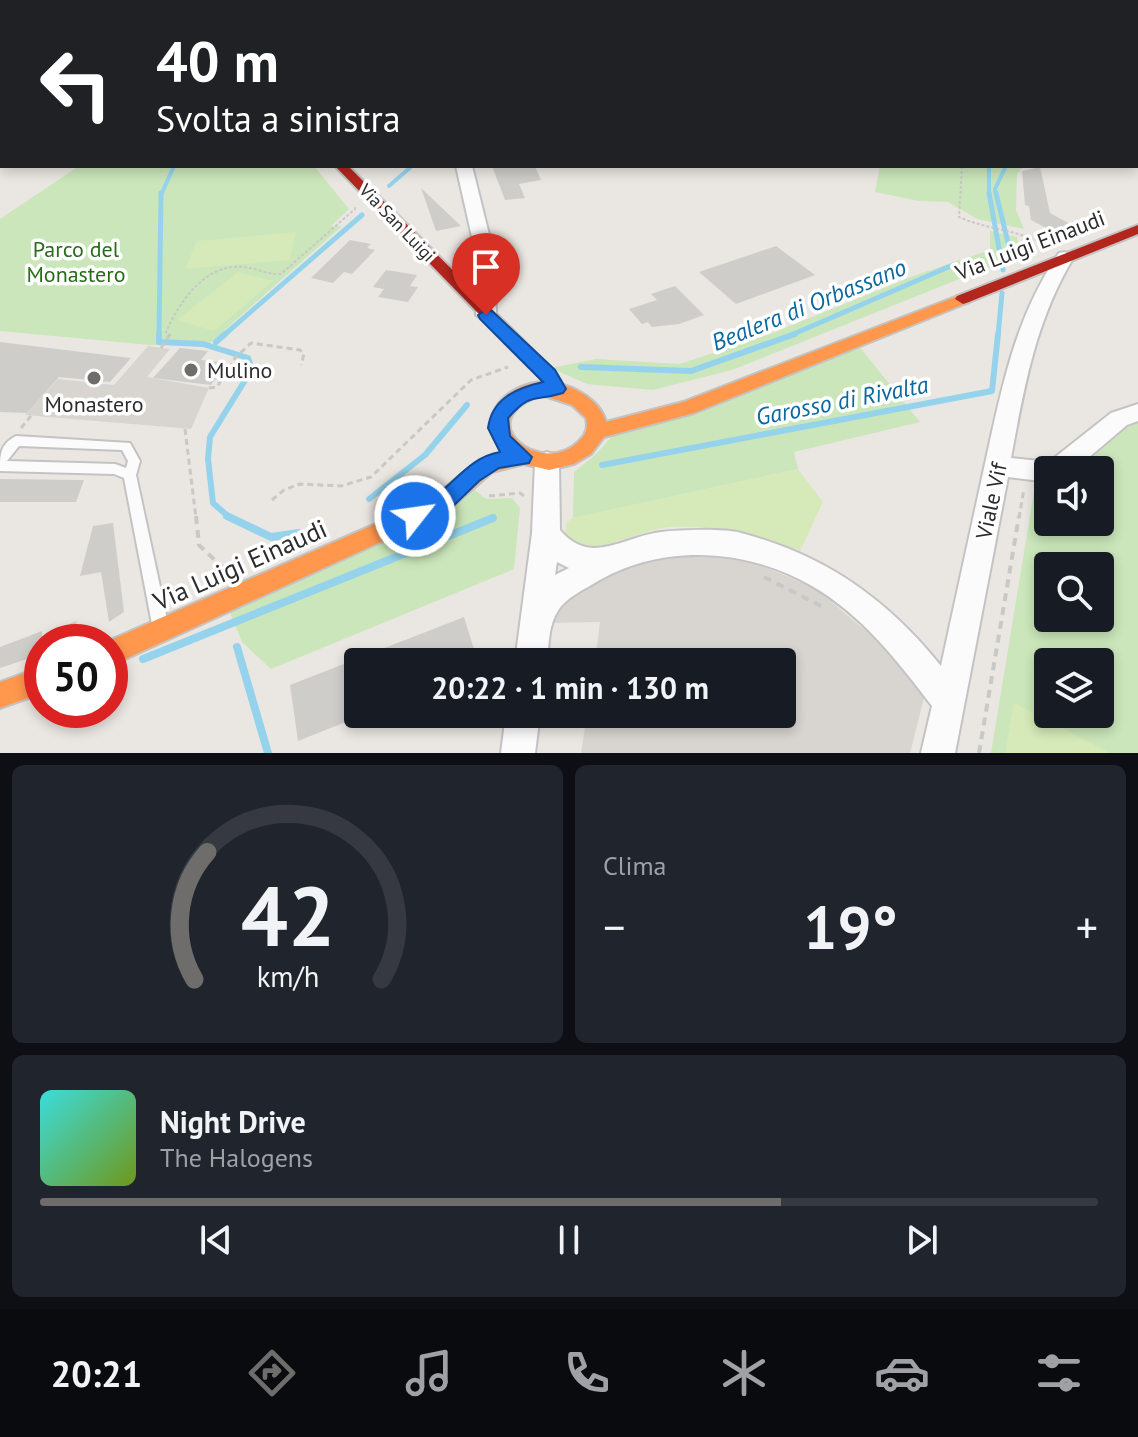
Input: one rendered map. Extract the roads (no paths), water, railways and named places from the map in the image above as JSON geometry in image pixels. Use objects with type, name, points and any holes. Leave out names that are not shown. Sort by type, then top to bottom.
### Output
[{"type":"main road","name":"Via San Luigi","points":[[343,168],[548,375],[557,389]]},
{"type":"main road","name":"Via Luigi Einaudi","points":[[595,432],[687,408],[1138,229]]},
{"type":"main road","name":"Via San Luigi","points":[[486,315],[512,372],[515,386],[503,410]]},
{"type":"main road","points":[[557,389],[581,398],[591,408],[596,420],[589,444],[578,453],[534,460],[509,450],[501,439],[497,428],[503,410],[528,391],[557,389]]},
{"type":"main road","name":"Via Luigi Einaudi","points":[[581,398],[613,404],[649,404],[716,394]]},
{"type":"main road","name":"Via Luigi Einaudi","points":[[392,525],[492,436],[503,410]]},
{"type":"main road","name":"Via Luigi Einaudi","points":[[128,644],[438,506],[471,475],[494,461],[534,460]]},
{"type":"main road","points":[[0,695],[24,686]]},
{"type":"street","points":[[464,168],[487,269],[490,295],[486,315]]},
{"type":"street","name":"Viale Vif","points":[[938,753],[998,466],[1036,307],[1050,276],[1065,257]]},
{"type":"street","points":[[1020,275],[1033,293],[1036,307]]},
{"type":"street","points":[[1074,456],[1119,419],[1138,412]]},
{"type":"street","points":[[533,648],[546,533],[534,460]]},
{"type":"street","points":[[998,466],[1034,470]]},
{"type":"street","points":[[546,533],[559,551],[569,557],[607,560]]},
{"type":"street","points":[[536,623],[549,599],[565,585],[607,560],[660,544],[738,544],[821,576],[866,608],[903,643],[949,702]]},
{"type":"street","points":[[518,753],[521,728]]},
{"type":"lane","points":[[0,464],[16,441],[126,446],[134,461],[130,475],[160,629]]},
{"type":"lane","points":[[0,464],[115,469],[130,475]]},
{"type":"waterway","name":"Bealera di Orbassano","points":[[161,195],[173,168]]},
{"type":"waterway","points":[[389,186],[410,168]]},
{"type":"waterway","name":"Garosso di Rivalta","points":[[989,168],[989,193]]},
{"type":"waterway","name":"Bealera di Orbassano","points":[[996,195],[995,189],[1005,168]]},
{"type":"waterway","name":"Bealera di Orbassano","points":[[159,336],[161,193]]},
{"type":"waterway","name":"Garosso di Rivalta","points":[[989,193],[1003,270]]},
{"type":"waterway","name":"Bealera di Orbassano","points":[[996,193],[1010,251]]},
{"type":"waterway","points":[[223,336],[362,215]]},
{"type":"waterway","name":"Bealera di Orbassano","points":[[789,336],[953,265]]},
{"type":"waterway","name":"Garosso di Rivalta","points":[[998,336],[1002,293]]},
{"type":"waterway","points":[[216,342],[225,334]]},
{"type":"waterway","name":"Bealera di Orbassano","points":[[581,367],[691,371],[795,334]]},
{"type":"waterway","name":"Garosso di Rivalta","points":[[602,465],[992,391],[998,334]]},
{"type":"waterway","name":"Bealera di Orbassano","points":[[159,336],[159,342],[203,344],[248,358],[252,369],[210,437],[208,459],[213,503],[229,517]]},
{"type":"waterway","name":"Bealera di Orbassano","points":[[369,499],[425,455],[467,405]]},
{"type":"waterway","name":"Bealera di Orbassano","points":[[229,517],[271,537],[299,533]]},
{"type":"waterway","name":"Garosso di Rivalta","points":[[143,659],[493,518]]},
{"type":"waterway","points":[[237,647],[268,753]]},
{"type":"place","name":"Mulino","points":[[191,370]]},
{"type":"place","name":"Monastero","points":[[94,378]]},
{"type":"park label","name":"Parco del Monastero","points":[[76,262]]}]
